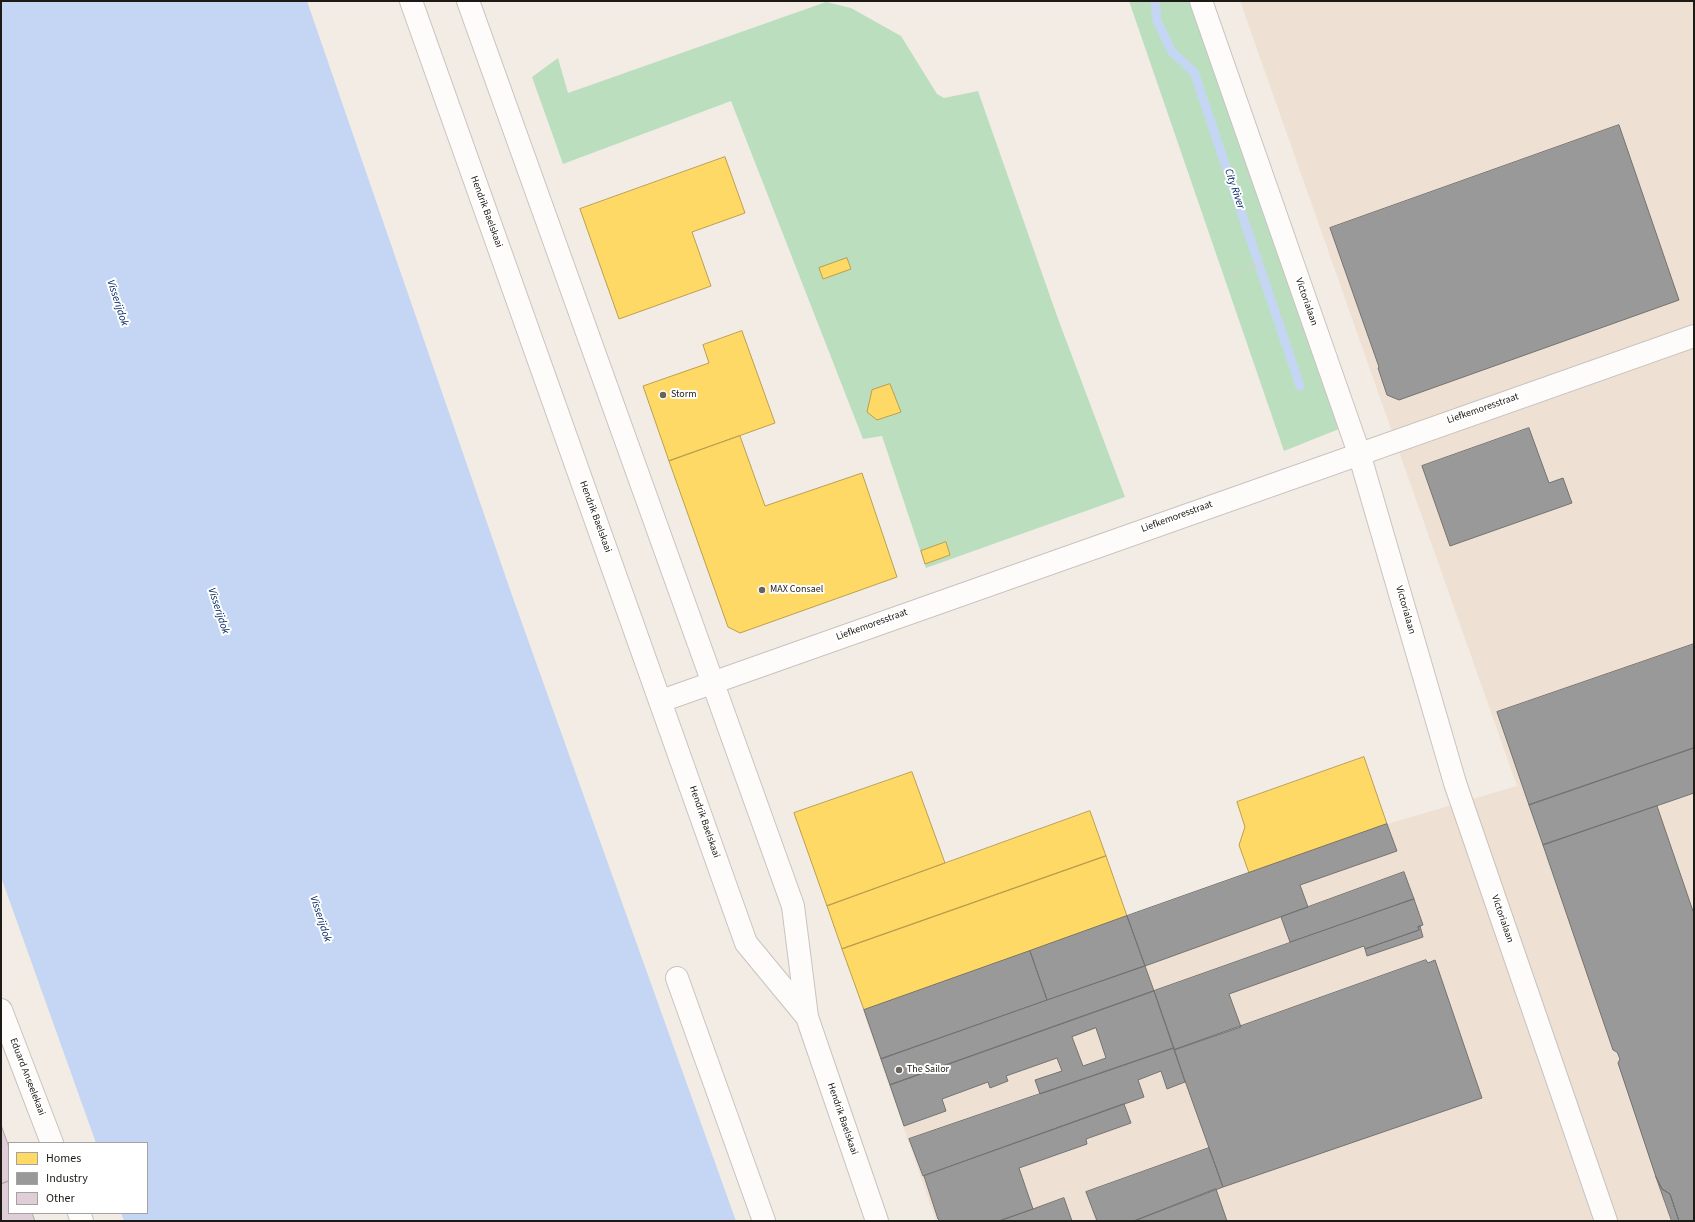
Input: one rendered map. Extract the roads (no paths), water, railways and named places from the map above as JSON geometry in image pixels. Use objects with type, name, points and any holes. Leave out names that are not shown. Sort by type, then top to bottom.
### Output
[{"type":"street","name":"Hendrik Baelskaai","points":[[411,1],[746,943],[807,1017]]},
{"type":"street","name":"Hendrik Baelskaai","points":[[468,1],[793,906],[807,1017],[877,1221]]},
{"type":"street","name":"Victorialaan","points":[[1201,1],[1359,453],[1456,783],[1606,1221]]},
{"type":"street","name":"Liefkemoresstraat","points":[[661,701],[1359,453],[1694,336]]},
{"type":"street","points":[[677,978],[764,1221]]},
{"type":"street","name":"Eduard Anseelekaai","points":[[1,1010],[52,1142]]},
{"type":"water","name":"Visserijdok","points":[[1,1],[307,1],[513,598],[736,1221],[124,1221],[121,1214],[148,1214],[148,1142],[96,1142],[1,877]]},
{"type":"waterway","name":"City River","points":[[1155,1],[1157,21],[1172,52],[1194,72],[1300,386]]},
{"type":"place","name":"Storm","points":[[663,395]]},
{"type":"place","name":"MAX Consael","points":[[762,590]]},
{"type":"place","name":"The Sailor","points":[[899,1070]]}]
